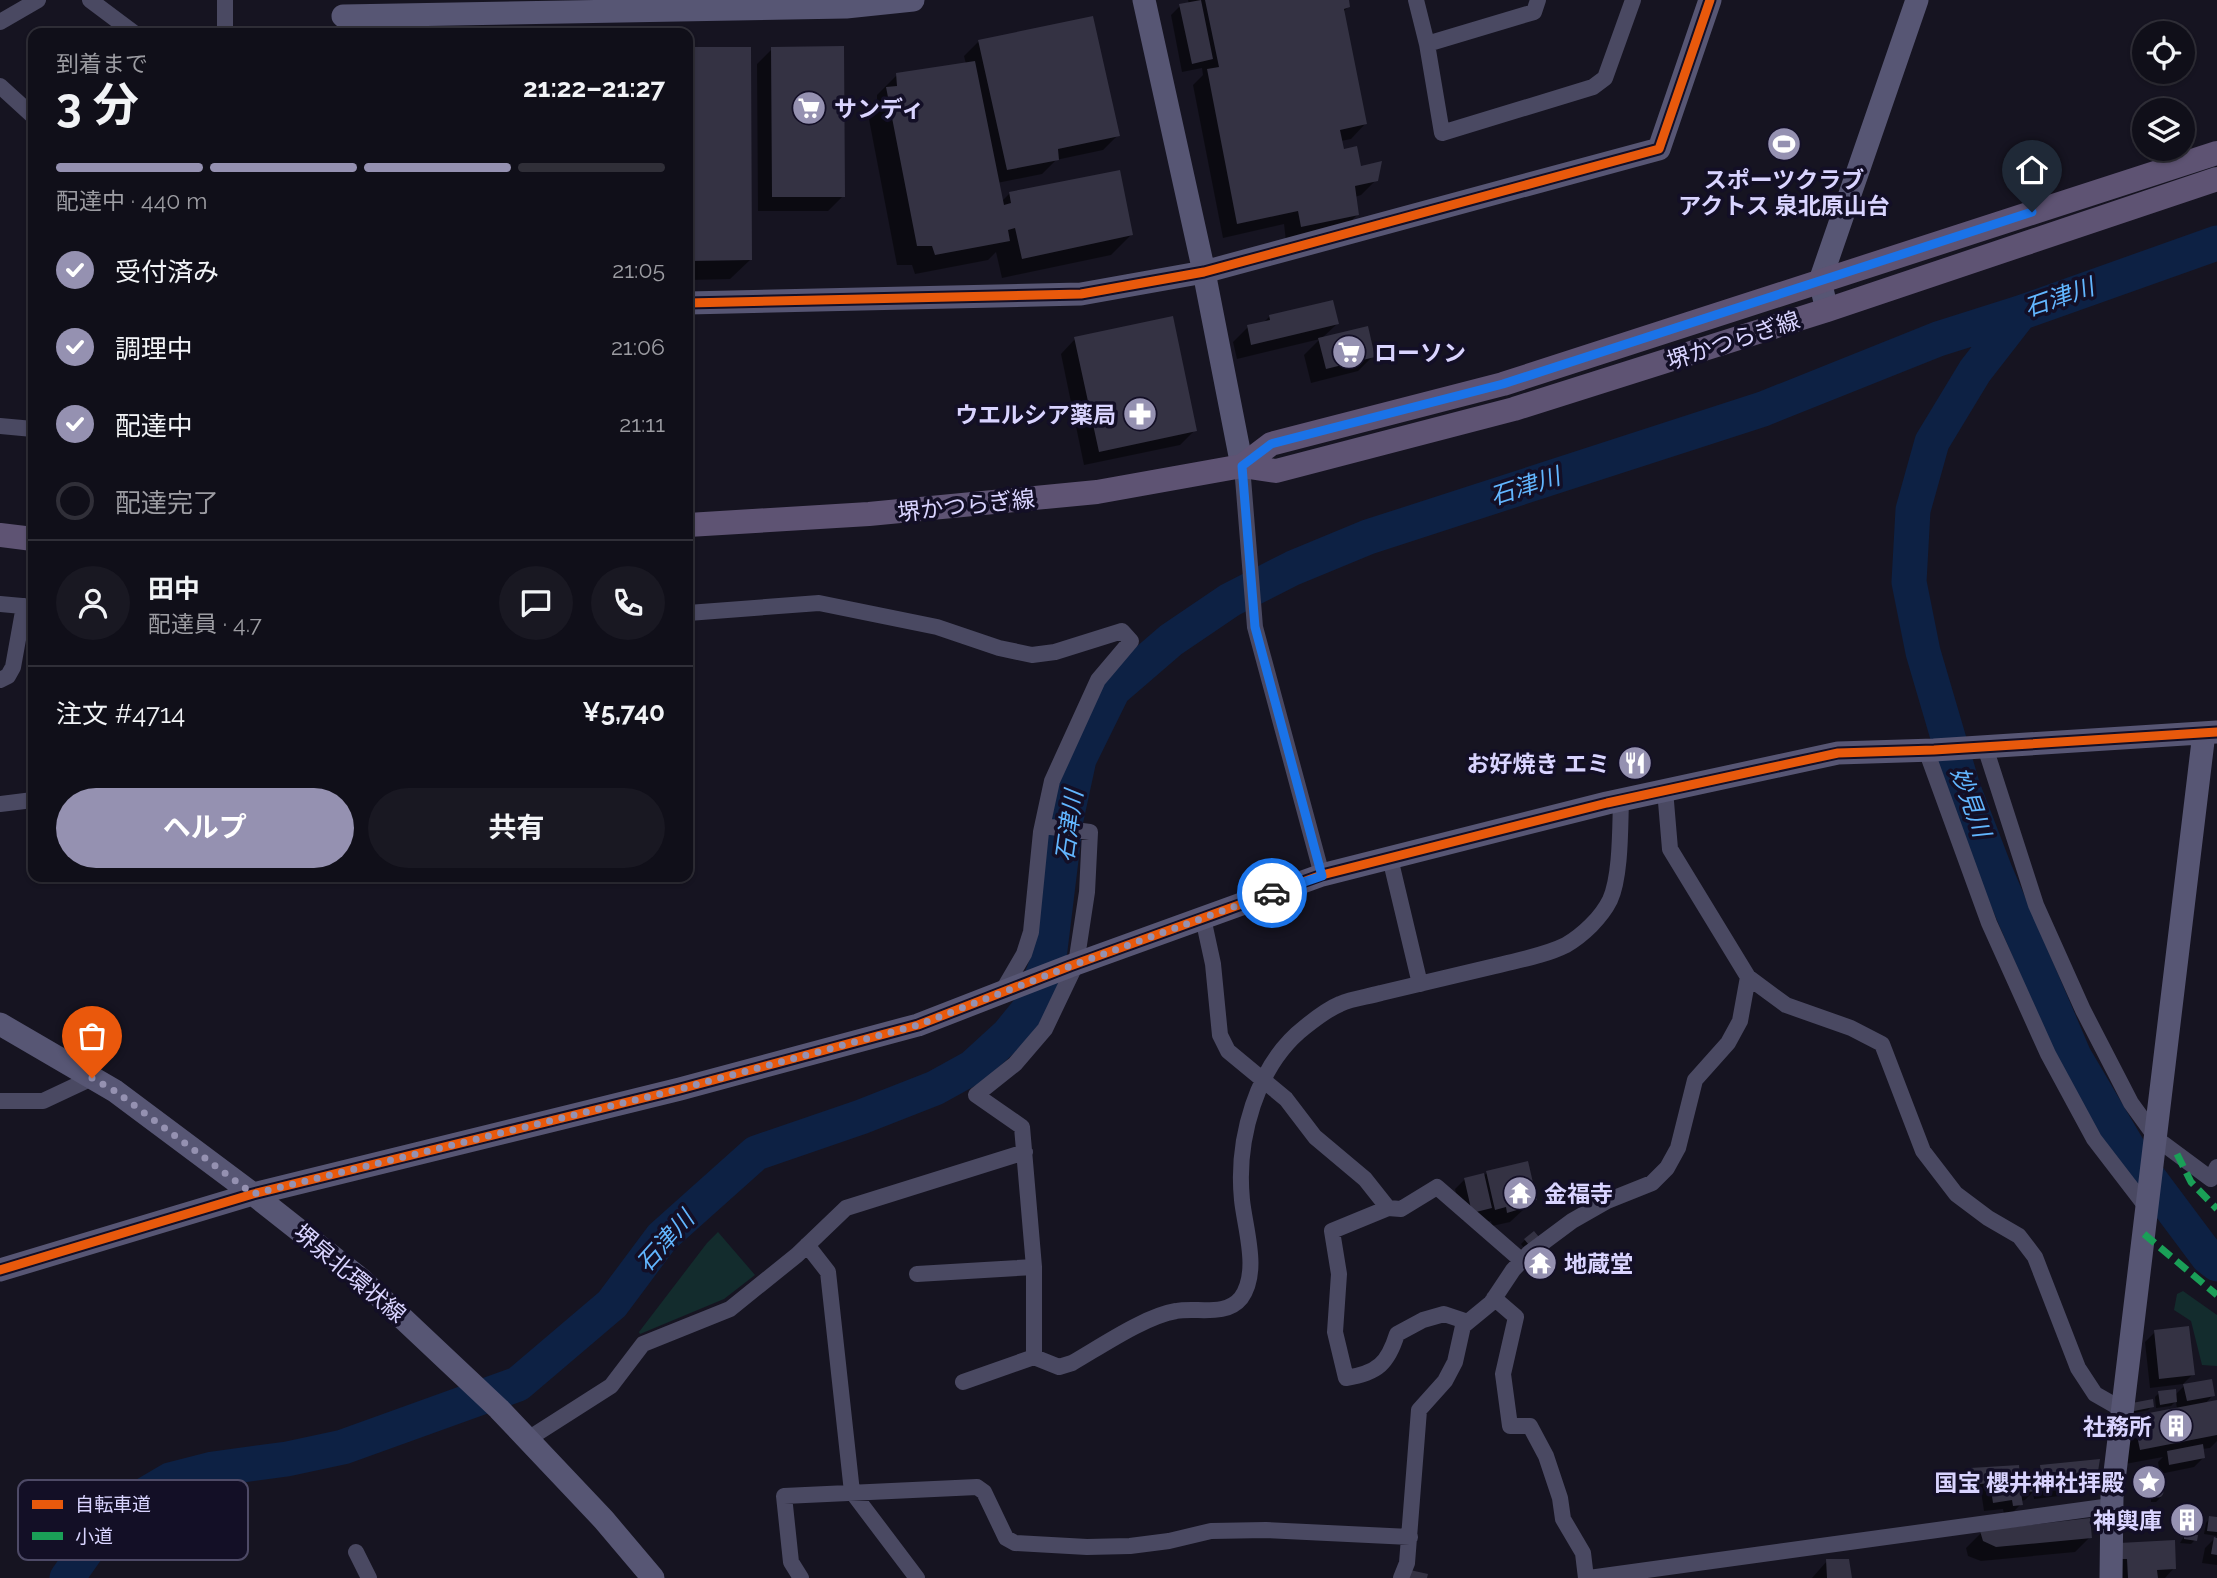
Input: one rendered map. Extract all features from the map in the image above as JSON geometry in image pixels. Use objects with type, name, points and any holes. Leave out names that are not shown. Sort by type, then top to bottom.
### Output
[{"type":"main road","name":"堺かつらぎ線","points":[[1242,466],[1271,444],[1503,384],[2217,153]]},
{"type":"main road","name":"堺かつらぎ線","points":[[693,525],[869,514],[1097,492],[1242,466],[1276,471],[1501,413],[1827,310],[2217,179]]},
{"type":"main road","points":[[0,535],[28,538]]},
{"type":"street","points":[[0,22],[38,0]]},
{"type":"street","points":[[90,0],[127,28]]},
{"type":"street","points":[[225,0],[225,28]]},
{"type":"street","points":[[343,16],[537,15],[846,7],[914,0]]},
{"type":"street","points":[[1144,0],[1204,272],[1242,466],[1255,627],[1322,876]]},
{"type":"street","points":[[1416,0],[1427,44],[1442,133],[1593,87],[1605,78],[1633,0]]},
{"type":"street","points":[[1427,44],[1534,12],[1538,0]]},
{"type":"street","points":[[693,303],[1081,294],[1204,272],[1659,149],[1710,0]]},
{"type":"street","points":[[1827,310],[1819,281],[1917,0]]},
{"type":"street","points":[[0,86],[28,111]]},
{"type":"street","points":[[0,426],[28,429]]},
{"type":"street","points":[[693,613],[819,603],[937,627],[999,648],[1032,654],[1055,652],[1122,631],[1131,641],[1098,680],[1052,781],[1043,825],[1031,932],[1024,954],[1005,990]]},
{"type":"street","points":[[0,604],[28,606]]},
{"type":"street","points":[[0,680],[8,676],[13,667],[28,610]]},
{"type":"street","points":[[0,1270],[253,1194],[680,1089],[918,1025],[1005,990],[1322,876],[1621,800],[1838,753],[1930,750],[2211,732],[2147,1205],[2111,1506],[2111,1578]]},
{"type":"street","points":[[1983,747],[2036,905],[2083,1010],[2131,1102],[2156,1142],[2215,1178]]},
{"type":"street","points":[[1930,750],[1989,923],[2048,1054],[2094,1139],[2147,1205]]},
{"type":"street","points":[[1665,790],[1670,849],[1748,977],[1786,1005],[1851,1028],[1882,1044],[1923,1150],[1956,1194],[1988,1218],[2019,1236],[2035,1256],[2078,1368],[2095,1394],[2123,1410]]},
{"type":"street","points":[[963,1382],[1034,1357],[1059,1367],[1072,1363],[1154,1318],[1176,1311],[1224,1309],[1234,1305],[1242,1297],[1251,1265],[1242,1196],[1243,1155],[1251,1110],[1262,1079],[1284,1047],[1302,1028],[1340,1003],[1543,954],[1580,936],[1598,918],[1610,899],[1619,846],[1621,800]]},
{"type":"street","points":[[0,804],[28,801]]},
{"type":"street","points":[[1034,1357],[1034,1267],[1023,1127],[976,1095],[1015,1064],[1045,1029],[1073,965],[1087,892],[1090,832],[1043,825]]},
{"type":"street","points":[[1390,858],[1420,984]]},
{"type":"street","points":[[1203,918],[1213,964],[1220,1035],[1228,1052],[1286,1100],[1315,1137],[1365,1179],[1388,1208]]},
{"type":"street","points":[[1401,1578],[1407,1563],[1419,1410],[1445,1381],[1455,1362],[1463,1326],[1494,1298],[1529,1253],[1572,1221],[1607,1201],[1652,1183],[1667,1168],[1678,1148],[1695,1080],[1728,1043],[1740,1021],[1748,977]]},
{"type":"street","name":"堺泉北環状線","points":[[0,1024],[115,1091],[362,1280],[499,1409],[604,1520],[653,1578]]},
{"type":"street","points":[[0,1101],[43,1101],[92,1078]]},
{"type":"street","points":[[528,1439],[611,1386],[643,1344],[730,1308],[807,1245],[846,1208],[1025,1152]]},
{"type":"street","points":[[1468,1322],[1444,1314],[1423,1320],[1397,1334],[1391,1353],[1383,1364],[1362,1376],[1346,1378],[1335,1332],[1339,1274],[1332,1231],[1388,1208],[1401,1209],[1437,1187],[1522,1261]]},
{"type":"street","points":[[807,1245],[828,1272],[852,1492],[917,1578]]},
{"type":"street","points":[[917,1274],[1034,1267]]},
{"type":"street","points":[[1494,1298],[1516,1317],[1503,1374],[1510,1426],[1530,1426],[1546,1456],[1563,1519],[1583,1553],[1588,1578],[2111,1506]]},
{"type":"street","points":[[802,1578],[791,1562],[784,1496],[977,1487],[984,1492],[1006,1538],[1016,1543],[1087,1547],[1130,1546],[1169,1541],[1211,1531],[1252,1530],[1409,1537]]},
{"type":"street","points":[[356,1552],[369,1578]]},
{"type":"green space","points":[[718,1232],[755,1275],[724,1299],[640,1334],[707,1243]]},
{"type":"green space","points":[[2183,1291],[2217,1315],[2217,1366],[2202,1365],[2191,1321],[2174,1310],[2177,1294]]},
{"type":"building","points":[[1201,0],[1213,59],[1192,64],[1179,4]]},
{"type":"building","points":[[1205,0],[1349,0],[1350,7],[1344,9],[1367,124],[1340,130],[1344,149],[1357,146],[1361,166],[1382,161],[1378,181],[1355,186],[1359,215],[1301,227],[1298,211],[1237,224],[1207,69],[1219,67]]},
{"type":"building","points":[[1093,16],[1120,136],[1058,149],[1059,160],[1007,170],[978,40]]},
{"type":"building","points":[[844,46],[845,197],[772,197],[771,47]]},
{"type":"building","points":[[693,47],[751,47],[752,260],[693,261]]},
{"type":"building","points":[[975,61],[1004,205],[1011,203],[1009,192],[1120,170],[1133,235],[1022,259],[1015,228],[1008,230],[1010,241],[935,255],[932,246],[917,246],[886,87],[897,86],[896,73]]},
{"type":"building","points":[[1333,300],[1339,324],[1251,345],[1247,325],[1270,320],[1269,315]]},
{"type":"building","points":[[1173,316],[1197,431],[1099,452],[1074,337]]},
{"type":"building","points":[[1368,326],[1375,357],[1326,369],[1318,338]]},
{"type":"building","points":[[1528,1161],[1537,1200],[1526,1203],[1527,1207],[1507,1213],[1506,1207],[1495,1210],[1486,1171]]},
{"type":"building","points":[[1484,1173],[1492,1208],[1472,1213],[1464,1178]]},
{"type":"building","points":[[1534,1231],[1539,1237],[1529,1245],[1524,1239]]},
{"type":"building","points":[[2189,1326],[2195,1375],[2159,1379],[2154,1330]]},
{"type":"building","points":[[2212,1379],[2215,1396],[2187,1401],[2183,1384]]},
{"type":"building","points":[[2176,1389],[2177,1402],[2160,1405],[2158,1391]]},
{"type":"building","points":[[2153,1399],[2154,1407],[2134,1411],[2132,1403]]},
{"type":"building","name":"社務所","points":[[2217,1400],[2217,1435],[2140,1450],[2133,1416]]},
{"type":"building","points":[[2203,1444],[2205,1458],[2169,1465],[2167,1451]]},
{"type":"building","points":[[2100,1459],[2096,1484],[2043,1491],[2040,1465]]},
{"type":"building","points":[[2019,1465],[2020,1477],[2034,1476],[2036,1491],[2021,1493],[2023,1505],[2013,1506],[2012,1500],[1993,1503],[1990,1483],[1972,1485],[1970,1468]]},
{"type":"building","points":[[2158,1487],[2162,1488],[2162,1496],[2158,1497],[2154,1496],[2153,1492],[2154,1488]]},
{"type":"building","name":"神輿庫","points":[[2184,1510],[2194,1511],[2191,1529],[2181,1528]]},
{"type":"building","points":[[2209,1516],[2217,1517],[2217,1532],[2207,1531]]},
{"type":"building","points":[[2090,1518],[2092,1538],[1996,1547],[1983,1541],[1980,1531]]},
{"type":"building","points":[[2184,1533],[2198,1535],[2197,1541],[2184,1539]]},
{"type":"building","points":[[2214,1537],[2217,1538],[2217,1555],[2211,1554]]},
{"type":"building","points":[[2175,1540],[2176,1569],[2157,1570],[2158,1578],[2128,1578],[2127,1559],[2120,1559],[2119,1543]]},
{"type":"building","points":[[1826,1559],[1849,1559],[1852,1578],[1827,1578]]},
{"type":"building","points":[[1410,1570],[1428,1574],[1427,1578],[1409,1578]]},
{"type":"waterway","name":"石津川","points":[[170,1480],[213,1469],[287,1459],[343,1447],[518,1384],[612,1304],[662,1237],[756,1153],[935,1088],[973,1067],[1008,1035],[1030,1008],[1049,958],[1066,819],[1079,759],[1113,690],[1171,640],[1230,600],[1293,568],[1368,537],[1763,409],[1938,339],[2217,243]]},
{"type":"waterway","name":"妙見川","points":[[2020,313],[1975,371],[1932,442],[1913,510],[1909,582],[1923,652],[1963,788],[1995,871],[2074,1056],[2134,1158],[2208,1257],[2217,1264]]},
{"type":"waterway","name":"石津川","points":[[67,1578],[80,1560]]},
{"type":"marked path","points":[[2177,1154],[2191,1182],[2217,1209]]},
{"type":"marked path","points":[[2144,1234],[2217,1295]]},
{"type":"cycle path","points":[[693,303],[1081,294],[1204,272],[1659,149],[1710,0]]},
{"type":"cycle path","points":[[0,1270],[253,1194],[680,1089],[918,1025],[1070,966],[1322,875],[1607,803],[1838,753],[1934,750],[2217,732]]},
{"type":"way so far","points":[[92,1078],[115,1091],[253,1194],[680,1089],[918,1025],[1003,990],[1272,893]]},
{"type":"place","name":"サンディ","points":[[809,108]]},
{"type":"place","name":"スポーツクラブ アクトス 泉北原山台","points":[[1784,144]]},
{"type":"place","name":"ローソン","points":[[1349,352]]},
{"type":"place","name":"ウエルシア薬局","points":[[1140,414]]},
{"type":"place","name":"お好焼き エミ","points":[[1635,763]]},
{"type":"place","name":"金福寺","points":[[1520,1193]]},
{"type":"place","name":"地蔵堂","points":[[1540,1263]]},
{"type":"place","name":"社務所","points":[[2176,1426]]},
{"type":"place","name":"国宝 櫻井神社拝殿","points":[[2149,1482]]},
{"type":"place","name":"神輿庫","points":[[2187,1520]]},
{"type":"route","points":[[1272,893],[1322,876],[1255,627],[1242,466],[1271,444],[1503,384],[2032,212]]}]
